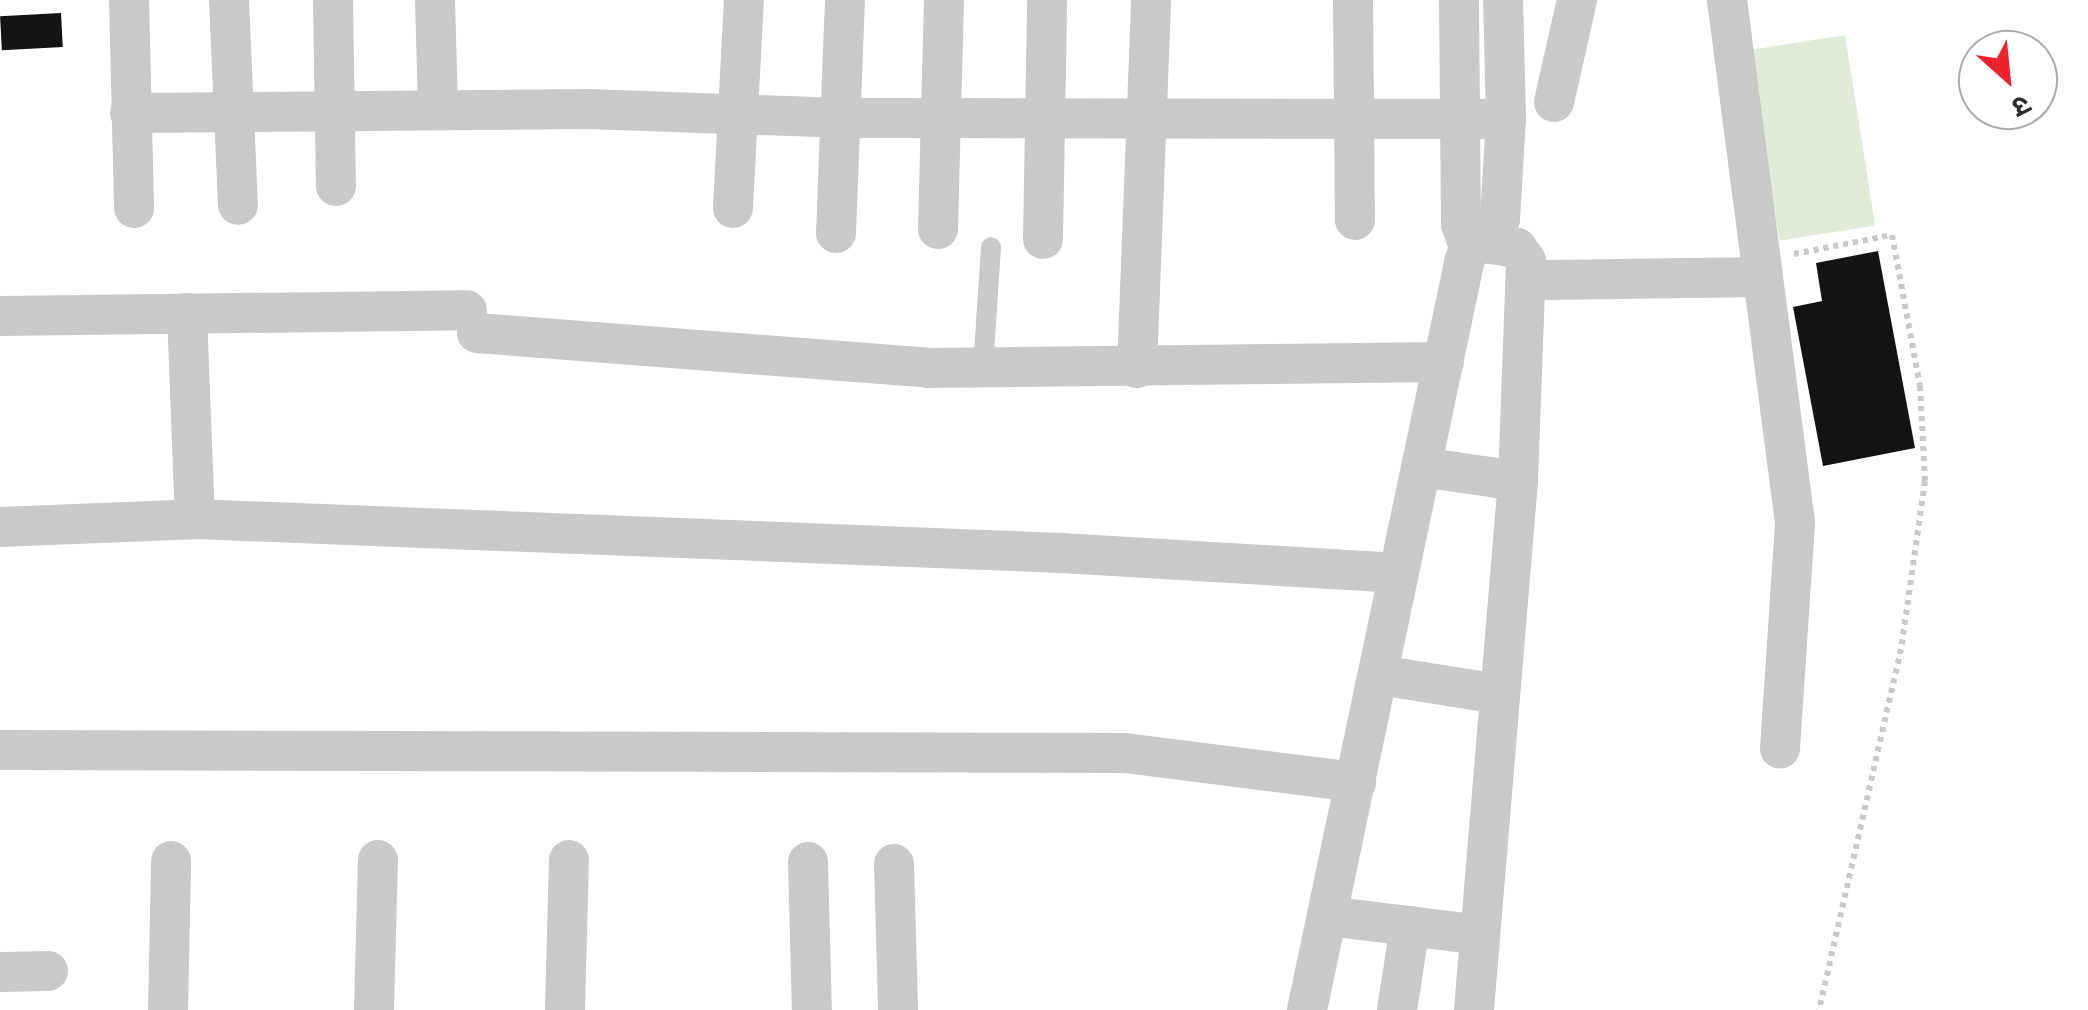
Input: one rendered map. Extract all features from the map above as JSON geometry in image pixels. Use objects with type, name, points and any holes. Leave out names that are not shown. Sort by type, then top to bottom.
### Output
[{"type":"street","points":[[129,0],[134,208]]},
{"type":"street","points":[[229,0],[238,205]]},
{"type":"street","points":[[332,0],[336,186]]},
{"type":"street","points":[[435,0],[438,108]]},
{"type":"street","points":[[733,208],[744,0]]},
{"type":"street","points":[[836,233],[844,0]]},
{"type":"street","points":[[938,230],[944,0]]},
{"type":"street","points":[[1043,239],[1048,0]]},
{"type":"street","points":[[1137,368],[1151,0]]},
{"type":"street","points":[[1353,0],[1355,220]]},
{"type":"street","points":[[1459,0],[1460,224],[1478,245],[1518,248],[1526,261],[1518,481],[1474,1010]]},
{"type":"street","points":[[1306,1010],[1444,362],[1478,245],[1502,204],[1506,118],[1503,0]]},
{"type":"street","points":[[1554,102],[1577,0]]},
{"type":"street","points":[[1727,0],[1795,523],[1780,749]]},
{"type":"street","points":[[130,113],[438,108],[841,118],[1506,118]]},
{"type":"street","points":[[1547,280],[1761,276]]},
{"type":"street","points":[[0,316],[187,313],[472,321],[680,352],[983,368],[1444,362]]},
{"type":"street","points":[[187,313],[194,520]]},
{"type":"street","points":[[1421,467],[1518,481]]},
{"type":"street","points":[[0,527],[194,520],[1043,552],[1398,574]]},
{"type":"street","points":[[1380,674],[1499,694]]},
{"type":"street","points":[[0,750],[1124,753],[1356,782]]},
{"type":"street","points":[[374,1010],[378,860]]},
{"type":"street","points":[[565,1010],[569,860]]},
{"type":"street","points":[[168,1010],[172,862]]},
{"type":"street","points":[[808,862],[812,1010]]},
{"type":"street","points":[[894,864],[898,1010]]},
{"type":"street","points":[[1328,916],[1480,935]]},
{"type":"street","points":[[1396,1010],[1410,926]]},
{"type":"street","points":[[0,972],[48,971]]},
{"type":"lane","points":[[983,368],[991,247]]},
{"type":"path","points":[[1794,254],[1892,236],[1920,386],[1925,481],[1901,649],[1819,1010]]},
{"type":"green space","points":[[1845,35],[1875,226],[1779,241],[1749,50]]},
{"type":"building","points":[[61,13],[63,47],[2,50],[0,16]]},
{"type":"building","points":[[1878,251],[1915,448],[1823,466],[1793,307],[1822,301],[1816,263]]}]
